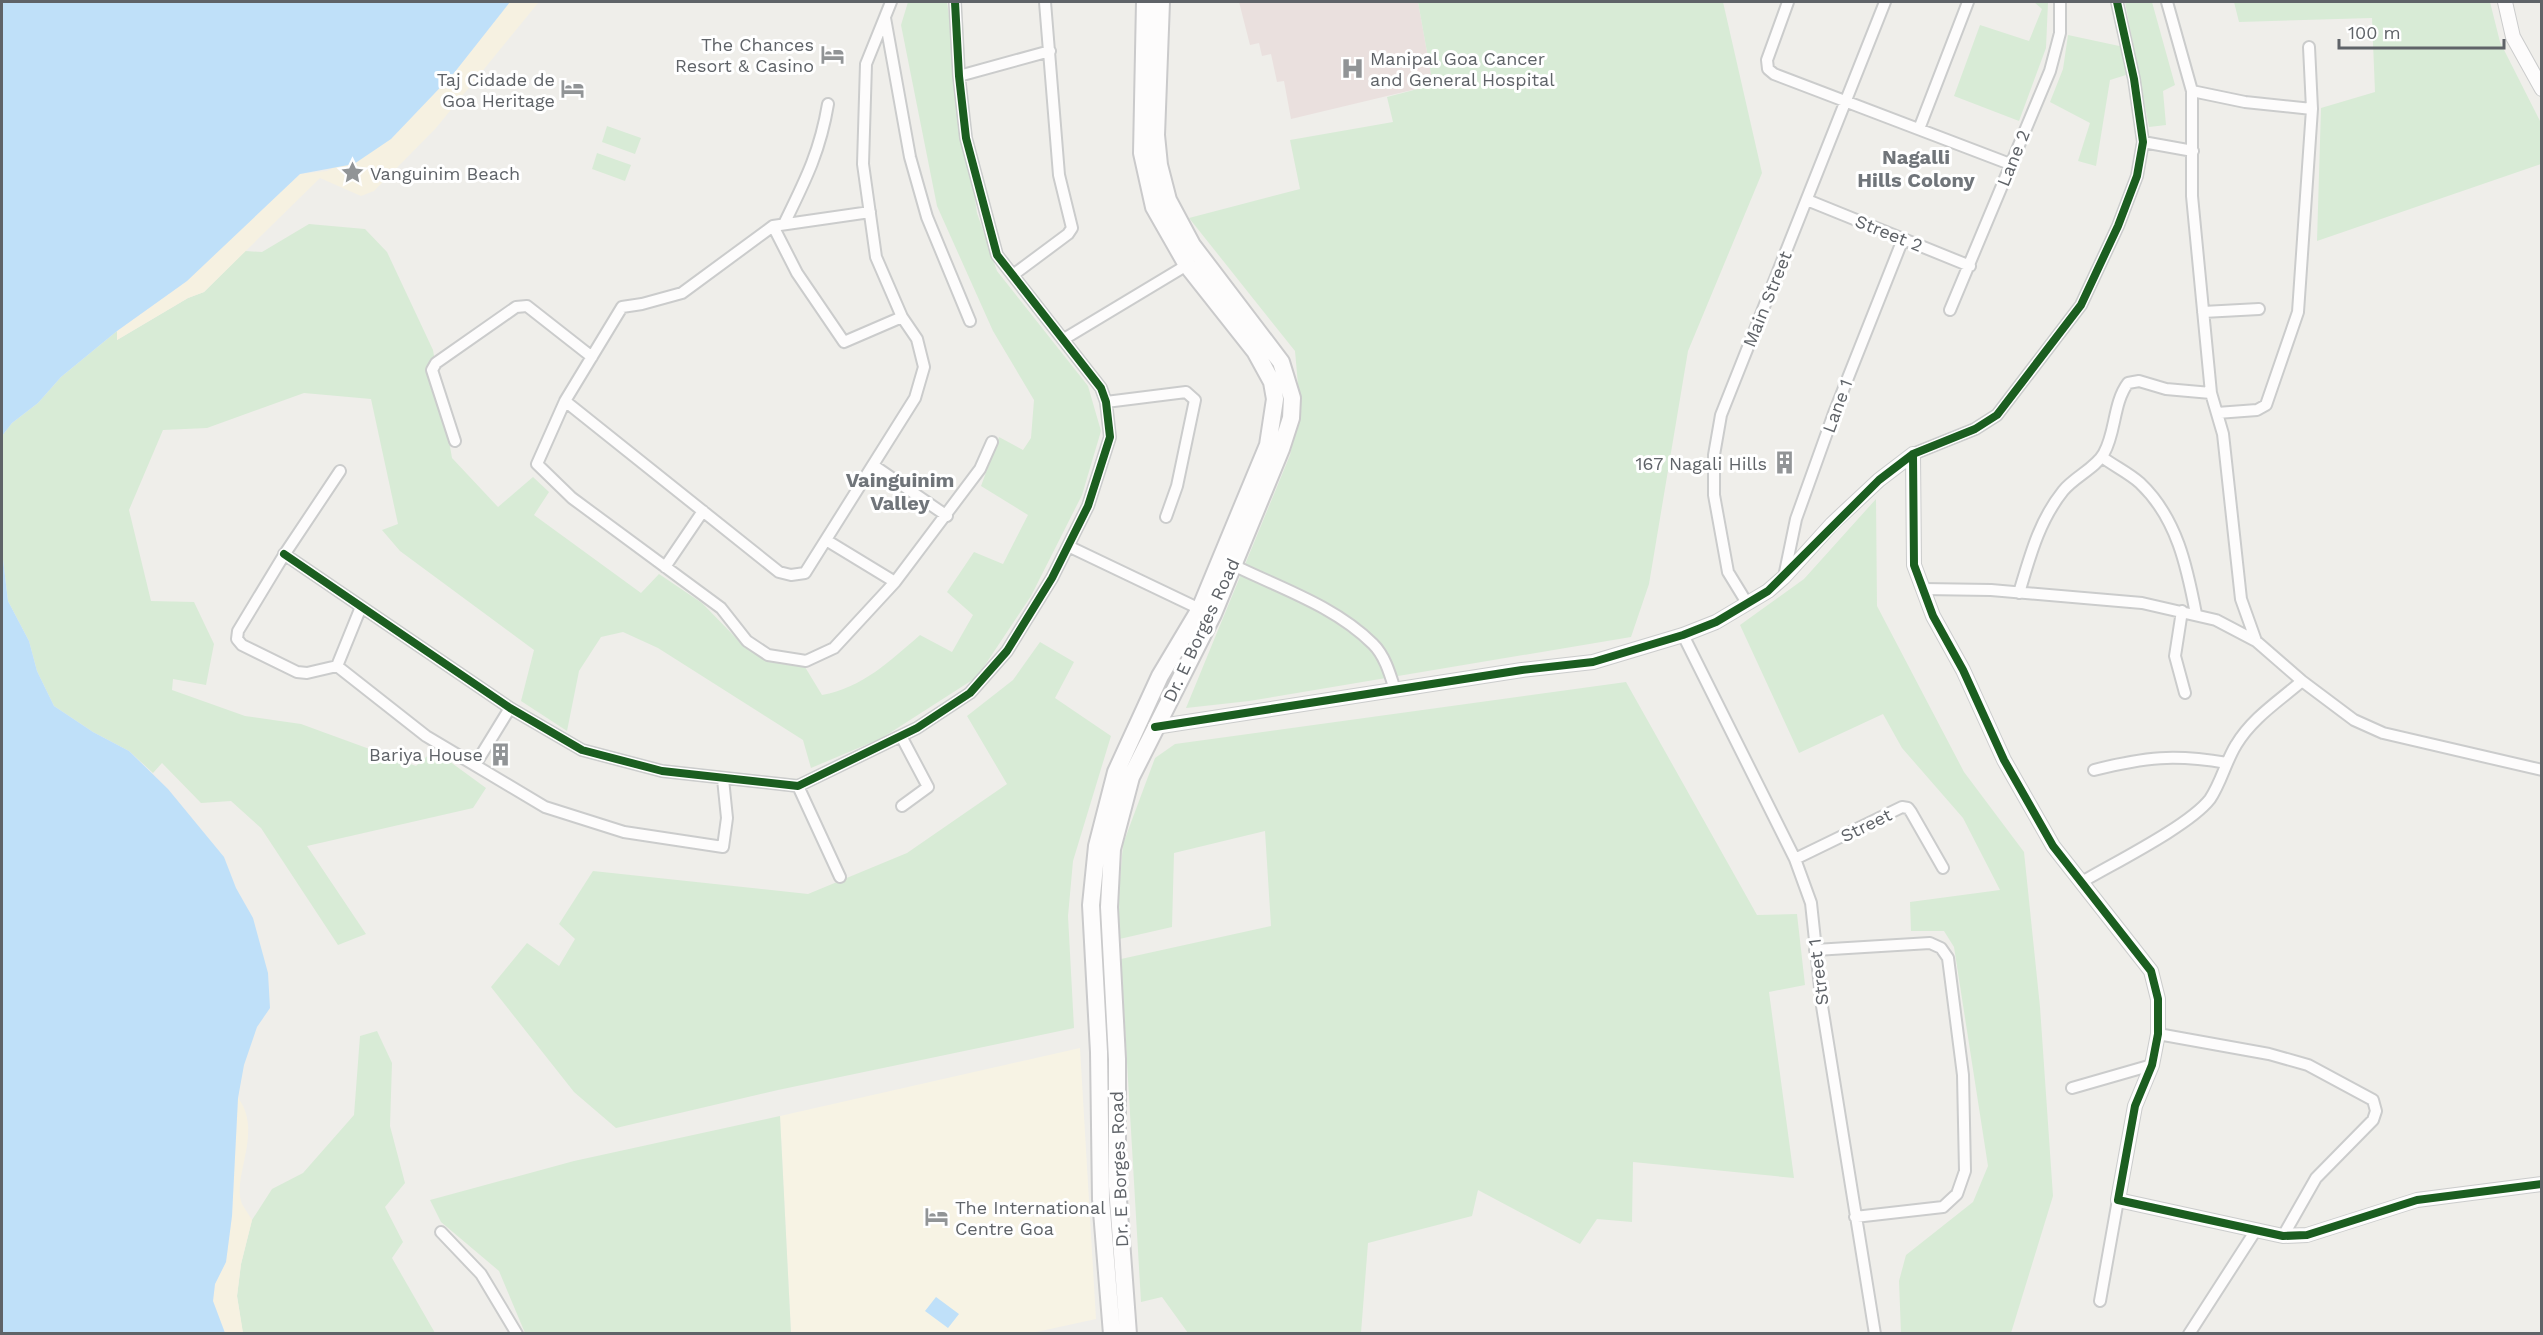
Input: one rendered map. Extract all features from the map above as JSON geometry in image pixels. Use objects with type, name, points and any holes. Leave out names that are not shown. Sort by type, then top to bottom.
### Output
[{"type":"main road","name":"Dr. E Borges Road","points":[[1128,1334],[1117,1186],[1117,1059],[1109,907],[1112,849],[1131,777],[1206,612],[1268,444],[1275,399],[1272,382],[1255,351],[1186,265],[1154,207],[1145,179],[1141,104],[1145,2]]},
{"type":"main road","name":"Dr. E Borges Road","points":[[1112,1334],[1101,1199],[1099,1052],[1091,905],[1097,846],[1116,772],[1160,676],[1206,612],[1233,565],[1281,449],[1291,418],[1292,398],[1281,362],[1192,245],[1168,200],[1159,165],[1156,135],[1161,2]]},
{"type":"street","points":[[565,401],[779,572],[791,575],[805,573],[915,398],[924,367],[918,339],[902,317],[876,257],[863,164],[866,64],[891,2]]},
{"type":"street","points":[[284,554],[510,708],[582,750],[662,771],[798,786],[901,736],[970,693],[1026,623],[1088,506],[1110,437],[1107,402],[1101,388],[997,255],[966,138],[959,76],[955,2]]},
{"type":"street","points":[[1013,275],[1068,234],[1072,228],[1059,176],[1045,2]]},
{"type":"street","points":[[1788,2],[1767,60],[1768,69],[1774,74],[1844,103],[2010,164]]},
{"type":"street","name":"Main Street","points":[[1747,603],[1728,572],[1714,495],[1714,455],[1721,415],[1885,2]]},
{"type":"street","points":[[1919,129],[1968,2]]},
{"type":"street","name":"Lane 2","points":[[1950,310],[2050,72],[2060,33],[2060,2]]},
{"type":"street","points":[[1155,727],[1593,662],[1683,635],[1716,622],[1784,577],[1840,517],[1879,480],[1913,454],[1975,429],[1997,415],[2081,305],[2118,225],[2137,176],[2143,142],[2134,79],[2117,2]]},
{"type":"street","points":[[2167,2],[2192,91],[2192,196],[2211,393],[2223,434],[2241,599],[2256,641]]},
{"type":"street","points":[[2505,2],[2513,37],[2541,89]]},
{"type":"street","points":[[885,18],[910,157],[927,217],[970,321]]},
{"type":"street","points":[[2217,413],[2257,410],[2266,405],[2298,312],[2312,109],[2309,47]]},
{"type":"street","points":[[959,76],[1050,51]]},
{"type":"street","points":[[2192,91],[2245,102],[2312,109]]},
{"type":"street","points":[[828,104],[823,139],[815,162],[778,225],[682,292],[642,304],[622,307],[565,401],[537,464],[572,498],[721,608],[747,641],[768,655],[806,661],[834,648],[895,582],[980,470],[992,442]]},
{"type":"street","points":[[2143,142],[2193,151]]},
{"type":"street","name":"Street 2","points":[[1807,200],[1970,266]]},
{"type":"street","points":[[778,225],[870,213]]},
{"type":"street","points":[[778,225],[797,273],[844,342],[902,317]]},
{"type":"street","name":"Lane 1","points":[[1784,577],[1796,519],[1834,413],[1903,239]]},
{"type":"street","points":[[1064,339],[1186,265]]},
{"type":"street","points":[[455,441],[433,381],[432,370],[436,363],[516,307],[527,306],[592,357]]},
{"type":"street","points":[[2203,312],[2259,309]]},
{"type":"street","points":[[2019,593],[2034,540],[2049,511],[2072,482],[2102,457],[2108,445],[2122,391],[2128,383],[2139,381],[2166,388],[2211,393]]},
{"type":"street","points":[[1107,402],[1186,392],[1195,400],[1177,486],[1166,518]]},
{"type":"street","points":[[1913,454],[1914,565],[1923,589],[2004,760],[2054,846],[2151,971],[2158,999],[2158,1034],[2152,1065],[2134,1107],[2100,1301]]},
{"type":"street","points":[[2102,457],[2139,482],[2159,503],[2174,529],[2189,576],[2196,614]]},
{"type":"street","points":[[873,465],[947,516]]},
{"type":"street","points":[[337,666],[307,673],[297,672],[242,645],[237,639],[238,631],[284,554],[340,471]]},
{"type":"street","points":[[666,567],[703,511]]},
{"type":"street","points":[[826,540],[895,582]]},
{"type":"street","points":[[1068,546],[1206,612]]},
{"type":"street","points":[[1233,565],[1300,595],[1338,618],[1374,645],[1386,665],[1395,690]]},
{"type":"street","points":[[1923,589],[2019,593],[2142,603],[2196,614],[2216,620],[2256,641],[2302,681],[2354,720],[2383,733],[2541,770]]},
{"type":"street","points":[[337,666],[361,607]]},
{"type":"street","points":[[2182,611],[2175,656],[2184,693]]},
{"type":"street","name":"Street 1","points":[[1683,635],[1795,859],[1810,903],[1855,1217],[1875,1334]]},
{"type":"street","points":[[337,666],[426,736],[545,807],[624,832],[723,847],[727,818],[723,779]]},
{"type":"street","points":[[2082,882],[2190,816],[2210,799],[2236,745],[2252,722],[2302,681]]},
{"type":"street","points":[[475,765],[510,708]]},
{"type":"street","points":[[901,736],[928,787],[902,806]]},
{"type":"street","points":[[2094,770],[2141,758],[2167,756],[2227,763]]},
{"type":"street","points":[[798,786],[840,877]]},
{"type":"street","name":"Street","points":[[1795,859],[1902,807],[1911,812],[1943,868]]},
{"type":"street","points":[[1815,950],[1930,943],[1941,948],[1948,957],[1963,1075],[1965,1171],[1958,1194],[1943,1207],[1855,1217]]},
{"type":"street","points":[[2158,1034],[2270,1054],[2308,1065],[2373,1100],[2376,1111],[2373,1120],[2316,1178],[2283,1236]]},
{"type":"street","points":[[2073,1088],[2152,1065]]},
{"type":"street","points":[[2118,1200],[2283,1236],[2307,1235],[2417,1200],[2541,1184]]},
{"type":"street","points":[[2189,1334],[2256,1230]]},
{"type":"street","points":[[441,1232],[481,1274],[517,1334]]},
{"type":"shaded area","name":"Manipal Goa Cancer and General Hospital","points":[[1239,2],[1418,2],[1433,85],[1291,119],[1284,81],[1277,82],[1271,54],[1262,56],[1259,43],[1250,45]]},
{"type":"shaded area","name":"The International Centre Goa","points":[[1080,1048],[1096,1319],[1027,1334],[791,1333],[780,1116]]},
{"type":"green space","points":[[908,2],[947,2],[977,213],[997,271],[1088,386],[1101,431],[1082,495],[1031,596],[977,677],[882,738],[811,768],[803,740],[658,648],[623,632],[601,637],[579,671],[567,731],[521,701],[534,650],[400,551],[382,530],[398,524],[371,399],[304,393],[207,428],[163,430],[129,510],[151,601],[194,602],[214,644],[206,685],[173,679],[172,690],[245,716],[301,724],[416,766],[434,750],[486,788],[473,808],[307,846],[366,934],[338,945],[261,828],[231,801],[201,803],[162,763],[153,773],[129,751],[93,732],[54,706],[37,671],[29,641],[8,601],[2,551],[2,436],[12,423],[38,403],[61,377],[117,331],[117,340],[188,298],[204,292],[245,251],[262,252],[309,224],[365,229],[387,252],[433,350],[452,458],[498,507],[533,477],[549,492],[534,515],[641,593],[659,574],[702,603],[739,641],[766,660],[805,667],[822,695],[863,680],[920,635],[952,652],[973,615],[947,592],[974,552],[1003,564],[1028,515],[981,486],[999,437],[1023,450],[1031,438],[1034,400],[993,331],[937,206],[901,25]]},
{"type":"green space","points":[[1418,2],[1723,2],[1762,173],[1688,351],[1649,584],[1631,637],[1249,701],[1186,708],[1290,455],[1300,407],[1295,351],[1189,218],[1300,189],[1290,140],[1393,122],[1387,97],[1433,85]]},
{"type":"green space","points":[[2034,2],[2048,2],[2046,48],[2019,121],[1954,96],[1980,25],[2029,41],[2042,9]]},
{"type":"green space","points":[[2125,2],[2152,2],[2175,85],[2163,91],[2166,125],[2149,127]]},
{"type":"green space","points":[[2234,2],[2490,2],[2500,42],[2541,123],[2541,164],[2317,241],[2321,108],[2375,92],[2372,18],[2239,22]]},
{"type":"green space","points":[[2068,35],[2124,47],[2126,75],[2110,80],[2096,166],[2078,161],[2090,123],[2050,102],[2063,69]]},
{"type":"green space","points":[[607,126],[641,138],[635,154],[602,142]]},
{"type":"green space","points":[[597,153],[631,165],[625,181],[592,169]]},
{"type":"green space","points":[[1876,499],[1877,606],[1964,772],[2024,852],[2040,1007],[2053,1196],[2011,1333],[1901,1333],[1899,1281],[1906,1255],[1973,1202],[1988,1166],[1954,947],[1944,931],[1911,931],[1910,902],[2000,890],[1963,818],[1902,748],[1883,714],[1799,753],[1740,625],[1804,579]]},
{"type":"green space","points":[[1040,642],[1074,662],[1055,698],[1111,736],[1073,861],[1068,916],[1074,1028],[778,1090],[616,1128],[574,1092],[491,987],[527,943],[559,966],[575,939],[559,924],[593,871],[808,894],[907,853],[1007,784],[967,716],[1013,680]]},
{"type":"green space","points":[[1626,682],[1757,915],[1797,914],[1805,985],[1769,992],[1794,1178],[1633,1162],[1632,1222],[1597,1219],[1580,1244],[1478,1190],[1472,1216],[1368,1243],[1361,1333],[1188,1333],[1162,1297],[1141,1302],[1121,959],[1271,926],[1265,831],[1174,853],[1172,927],[1115,940],[1123,844],[1155,758],[1175,744]]},
{"type":"green space","points":[[377,1031],[392,1063],[390,1126],[405,1183],[385,1207],[403,1242],[392,1258],[435,1333],[243,1334],[237,1296],[241,1264],[252,1220],[272,1189],[303,1173],[354,1115],[360,1036]]},
{"type":"green space","points":[[780,1116],[791,1333],[525,1333],[499,1271],[441,1222],[430,1200],[574,1161]]},
{"type":"sand","name":"Vanguinim Beach","points":[[510,2],[538,3],[436,128],[374,191],[361,196],[320,178],[204,292],[188,298],[117,340],[117,331],[187,281],[300,174],[327,171],[391,139],[454,73]]},
{"type":"sand","points":[[238,1098],[245,1111],[248,1125],[240,1193],[242,1204],[252,1220],[241,1264],[237,1296],[243,1333],[225,1333],[213,1301],[215,1284],[226,1262],[232,1216]]},
{"type":"water","points":[[2,2],[510,2],[454,73],[391,139],[354,164],[300,174],[187,281],[117,331],[61,377],[38,403],[12,423],[2,436]]},
{"type":"water","points":[[2,551],[8,601],[29,641],[37,671],[54,706],[93,732],[129,751],[168,789],[224,857],[236,888],[253,918],[268,973],[270,1008],[257,1027],[244,1065],[238,1098],[232,1216],[226,1262],[215,1284],[213,1301],[225,1333],[2,1333]]},
{"type":"water","points":[[936,1297],[959,1314],[948,1328],[925,1311]]},
{"type":"cycle path","points":[[284,554],[510,708],[582,750],[662,771],[798,786],[917,728],[970,693],[1007,651],[1052,578],[1088,506],[1110,437],[1106,402],[1101,388],[997,255],[966,138],[959,76],[955,2]]},
{"type":"cycle path","points":[[1155,727],[1522,670],[1593,662],[1683,635],[1716,622],[1768,591],[1879,480],[1913,454],[1975,429],[1997,415],[2081,305],[2118,226],[2137,176],[2143,142],[2134,79],[2117,2]]},
{"type":"cycle path","points":[[1913,454],[1914,565],[1933,616],[1963,670],[2004,760],[2053,846],[2151,971],[2158,999],[2158,1034],[2152,1065],[2135,1106],[2118,1200],[2283,1236],[2307,1235],[2417,1200],[2542,1184]]},
{"type":"place","name":"The Chances Resort & Casino","points":[[832,54]]},
{"type":"place","name":"Manipal Goa Cancer and General Hospital","points":[[1352,68]]},
{"type":"place","name":"Taj Cidade de Goa Heritage","points":[[573,89]]},
{"type":"place","name":"Vanguinim Beach","points":[[352,173]]},
{"type":"place","name":"167 Nagali Hills","points":[[1785,463]]},
{"type":"place","name":"Bariya House","points":[[501,754]]},
{"type":"place","name":"The International Centre Goa","points":[[937,1217]]},
{"type":"district","name":"Nagalli Hills Colony","points":[[1916,168]]},
{"type":"district","name":"Vainguinim Valley","points":[[900,492]]}]
